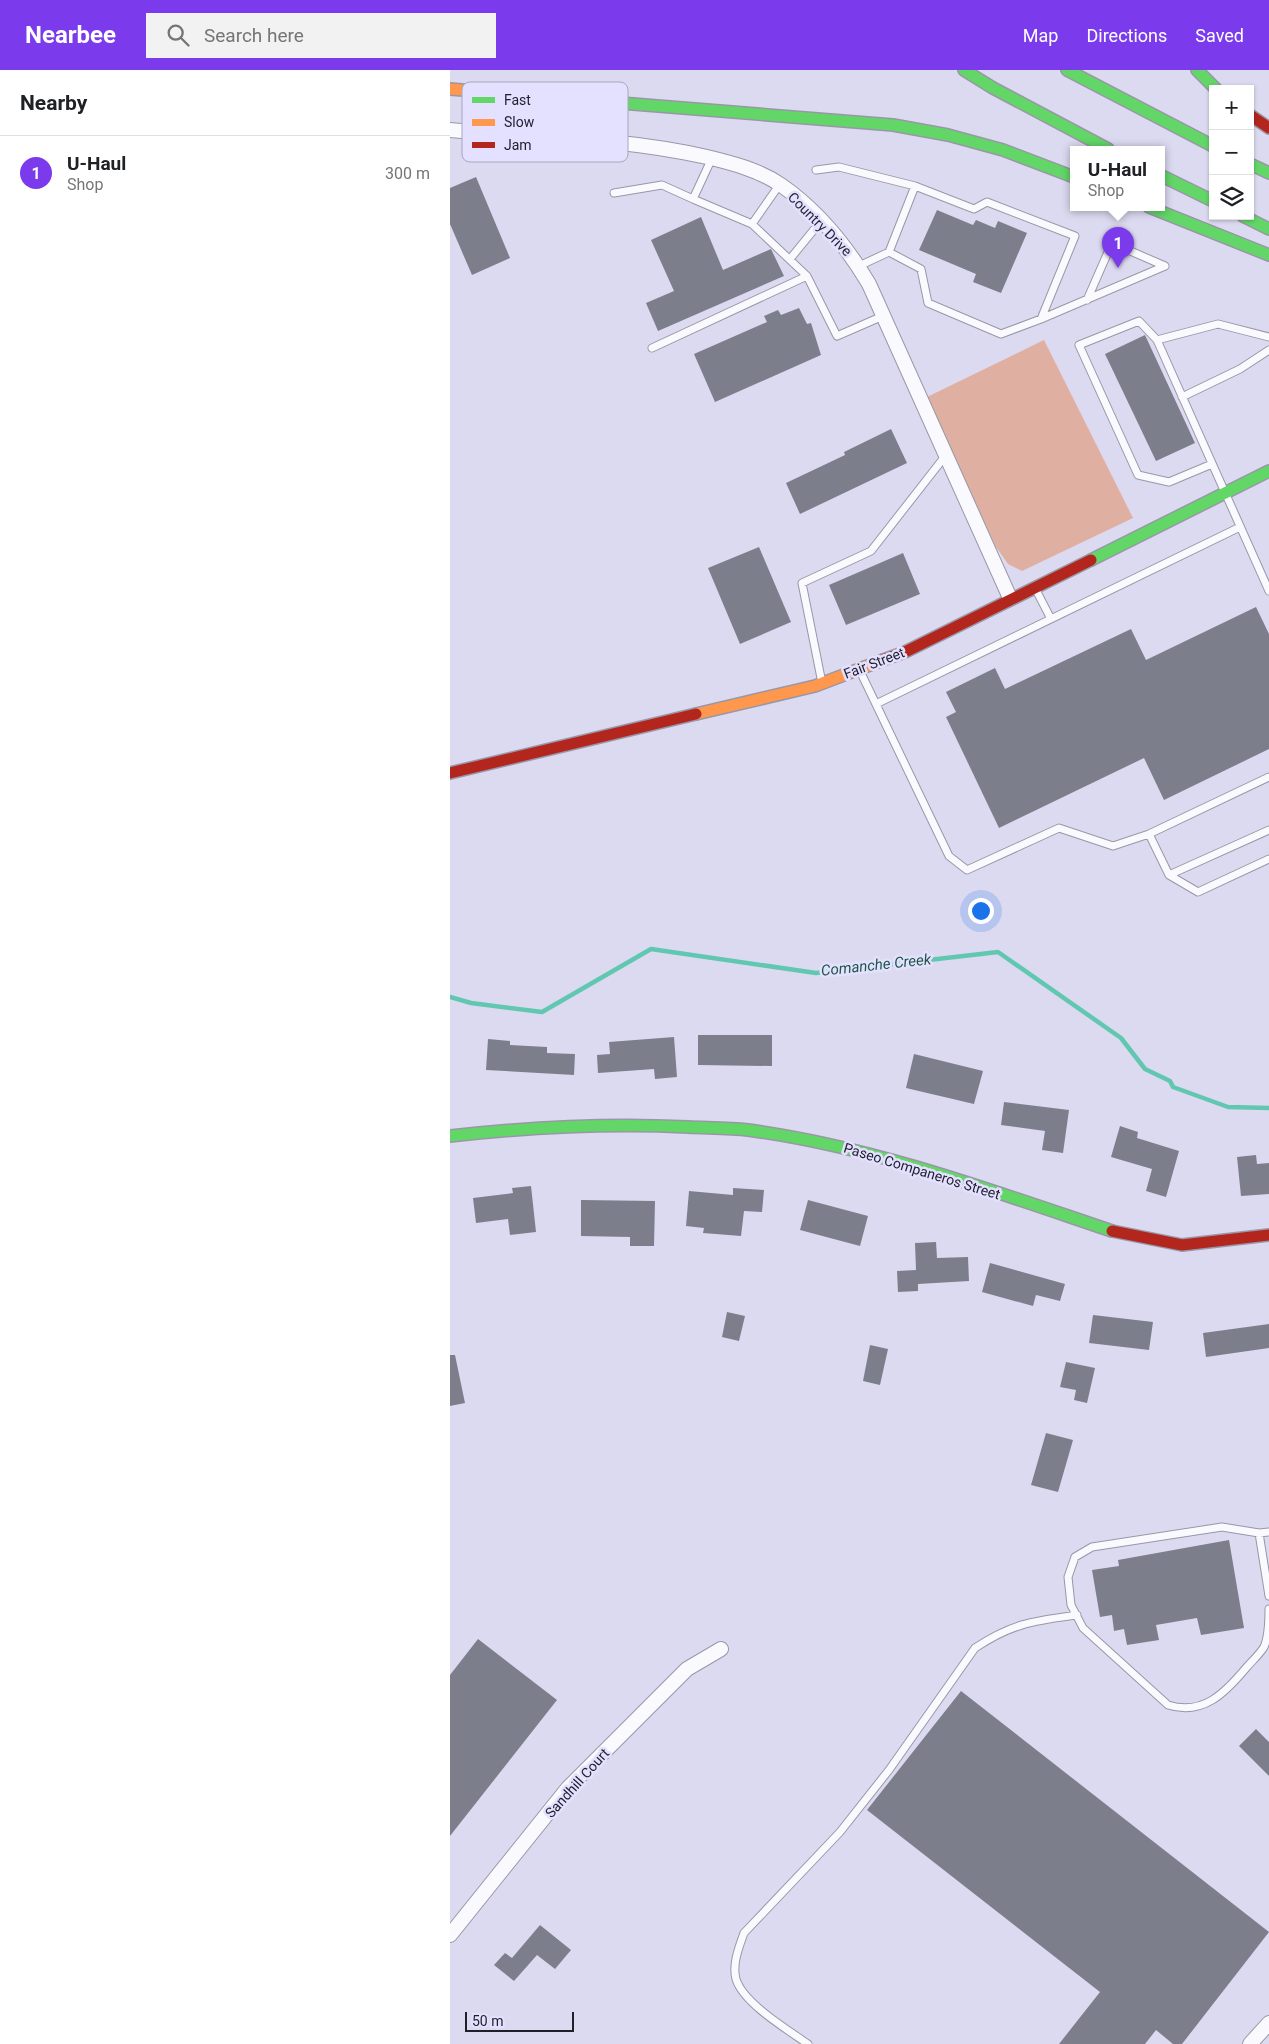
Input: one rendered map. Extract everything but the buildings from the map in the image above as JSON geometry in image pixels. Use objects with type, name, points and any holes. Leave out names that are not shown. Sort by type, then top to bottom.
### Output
[{"type":"main road","points":[[964,70],[993,88],[1102,146]]},
{"type":"main road","points":[[1068,70],[1209,144]]},
{"type":"main road","points":[[1197,70],[1212,85]]},
{"type":"main road","points":[[628,103],[893,125],[948,135],[1003,150],[1070,175]]},
{"type":"main road","points":[[1254,118],[1269,128]]},
{"type":"main road","points":[[1254,166],[1269,173]]},
{"type":"main road","points":[[1165,178],[1209,200]]},
{"type":"main road","points":[[1159,211],[1269,255]]},
{"type":"main road","points":[[1251,220],[1269,229]]},
{"type":"main road","name":"Fair Street","points":[[450,773],[650,727],[822,683],[905,652],[979,616],[1034,586],[1269,471]]},
{"type":"main road","name":"Paseo Companeros Street","points":[[450,1136],[515,1128],[623,1124],[747,1130],[853,1149],[959,1180],[1117,1233],[1182,1245],[1269,1236]]},
{"type":"street","name":"Country Drive","points":[[628,144],[677,150],[738,164],[780,184],[821,222],[853,257],[883,316],[1010,598]]},
{"type":"street","name":"Sandhill Court","points":[[450,1935],[568,1788],[687,1669],[720,1649]]},
{"type":"street","points":[[1250,2044],[1269,2023]]},
{"type":"lane","points":[[693,199],[712,158]]},
{"type":"lane","points":[[816,170],[839,167],[915,186],[974,209],[987,202],[1075,236],[1041,320]]},
{"type":"lane","points":[[752,224],[780,184]]},
{"type":"lane","points":[[614,193],[662,185],[752,224],[807,276],[836,336],[883,316]]},
{"type":"lane","points":[[858,266],[889,252],[915,186]]},
{"type":"lane","points":[[790,259],[821,222]]},
{"type":"lane","points":[[889,252],[921,269],[928,303],[1001,334],[1041,320],[1088,300],[1164,266],[1112,243],[1088,300]]},
{"type":"lane","points":[[652,348],[807,276]]},
{"type":"lane","points":[[1212,464],[1169,482],[1138,475],[1079,345],[1140,321],[1156,340],[1269,590]]},
{"type":"lane","points":[[1156,340],[1218,324],[1269,337]]},
{"type":"lane","points":[[1182,397],[1240,369],[1269,350]]},
{"type":"lane","points":[[822,683],[802,583],[871,551],[946,455]]},
{"type":"lane","points":[[876,704],[1240,527]]},
{"type":"lane","points":[[1034,586],[1051,619]]},
{"type":"lane","points":[[859,669],[949,856],[967,870],[1059,828],[1113,846],[1149,834],[1269,777]]},
{"type":"lane","points":[[1169,875],[1269,830]]},
{"type":"lane","points":[[1149,834],[1169,875],[1198,892],[1269,859]]},
{"type":"lane","points":[[1269,1532],[1259,1534],[1222,1527],[1092,1547],[1075,1557],[1068,1577],[1071,1605],[1083,1628],[1168,1704],[1180,1708],[1209,1704],[1229,1688],[1264,1646],[1269,1628],[1269,1609]]},
{"type":"lane","points":[[1259,1534],[1269,1596]]},
{"type":"lane","points":[[808,2044],[752,2003],[736,1979],[737,1953],[744,1933],[840,1832],[889,1770],[975,1648],[995,1635],[1024,1622],[1077,1615]]},
{"type":"shaded area","points":[[1044,340],[1133,518],[1022,571],[1008,564],[996,547],[925,398]]},
{"type":"waterway","name":"Comanche Creek","points":[[450,997],[471,1003],[542,1012],[651,949],[816,973],[998,952],[1121,1038],[1145,1069],[1170,1081],[1173,1087],[1228,1107],[1269,1108]]},
{"type":"traffic: fast","points":[[964,70],[993,88],[1102,146]]},
{"type":"traffic: fast","points":[[1067,70],[1209,144]]},
{"type":"traffic: fast","points":[[1197,70],[1212,85]]},
{"type":"traffic: fast","points":[[628,104],[893,125],[948,135],[1003,150],[1070,175]]},
{"type":"traffic: fast","points":[[1254,166],[1269,173]]},
{"type":"traffic: fast","points":[[1165,177],[1209,199]]},
{"type":"traffic: fast","points":[[1159,211],[1269,255]]},
{"type":"traffic: fast","points":[[1251,220],[1269,229]]},
{"type":"traffic: fast","points":[[1091,560],[1269,471]]},
{"type":"traffic: fast","points":[[450,1136],[539,1128],[599,1126],[658,1126],[748,1130],[841,1147],[887,1159],[978,1186],[1112,1231]]},
{"type":"traffic: slow","points":[[450,89],[462,90]]},
{"type":"traffic: slow","points":[[696,714],[815,686],[883,660]]},
{"type":"traffic: jam","points":[[1254,118],[1269,128]]},
{"type":"traffic: jam","points":[[883,660],[905,652],[1091,560]]},
{"type":"traffic: jam","points":[[450,773],[696,714]]},
{"type":"traffic: jam","points":[[1112,1231],[1182,1245],[1269,1235]]},
{"type":"place","name":"U-Haul","points":[[1118,268]]}]
